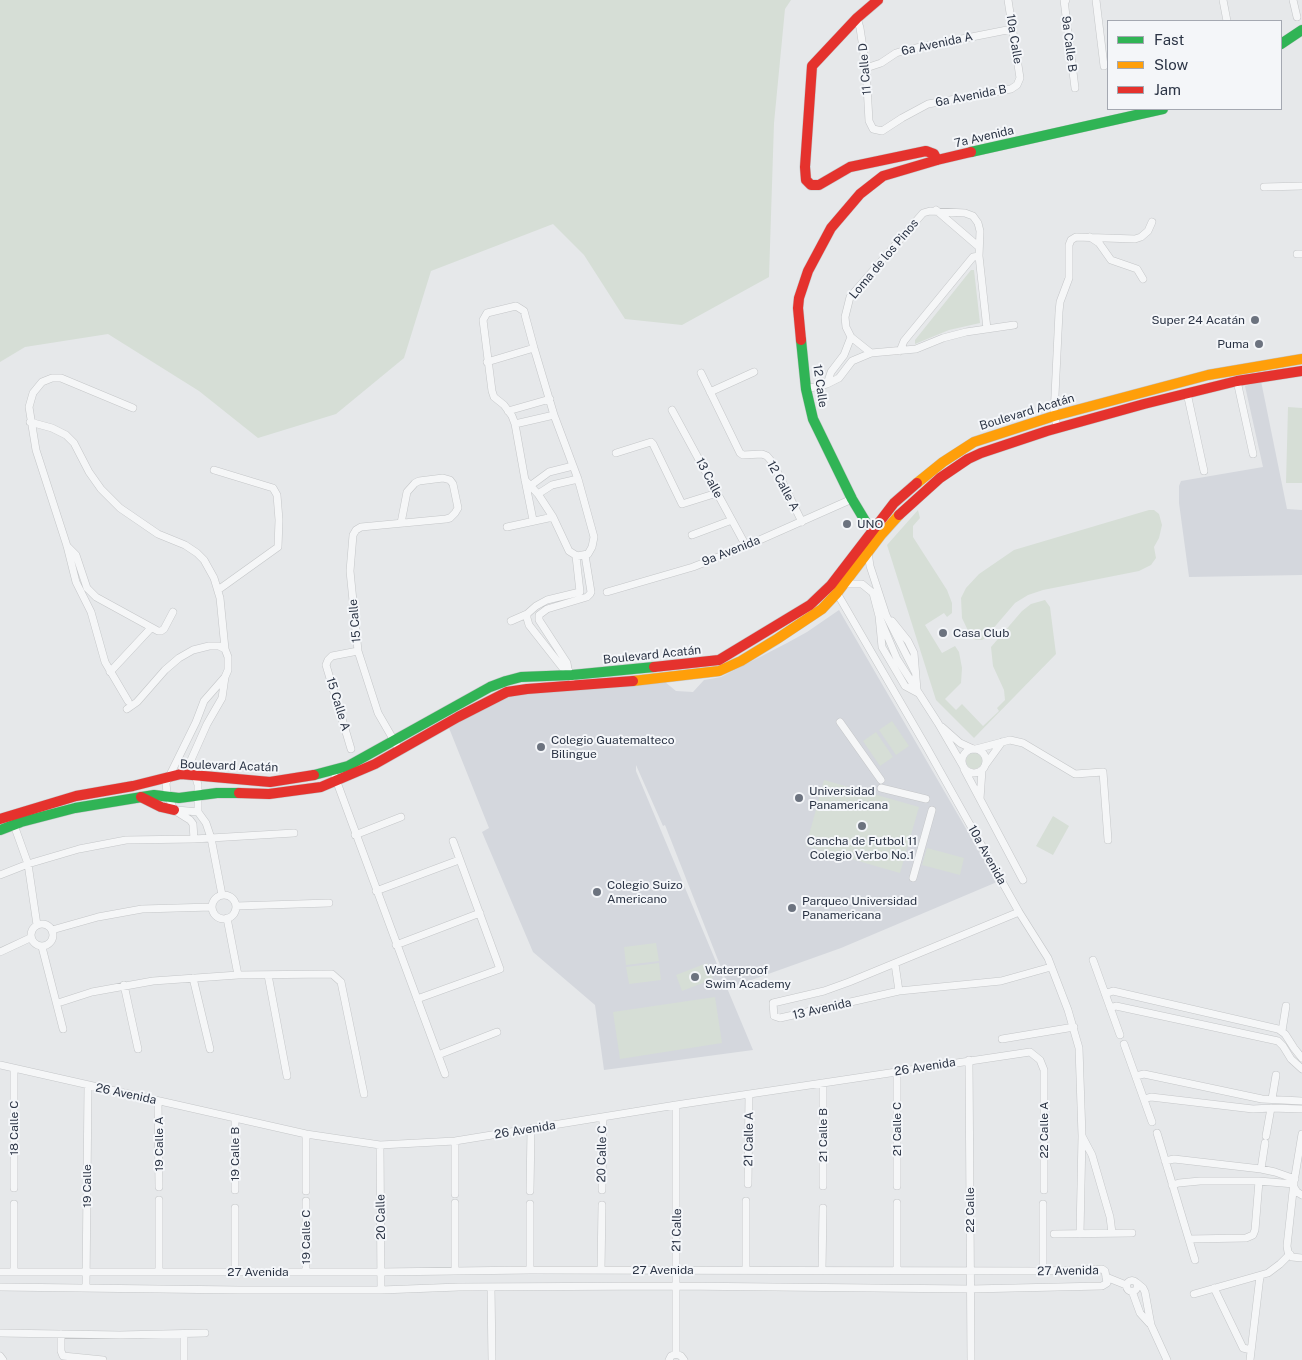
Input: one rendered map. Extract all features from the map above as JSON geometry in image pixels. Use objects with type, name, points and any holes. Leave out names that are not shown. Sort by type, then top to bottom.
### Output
[{"type":"main road","points":[[878,0],[857,18],[817,60],[810,70],[806,178],[809,183],[816,185],[824,183],[850,167],[926,152],[933,152],[937,160]]},
{"type":"main road","points":[[1282,43],[1302,30]]},
{"type":"main road","name":"7a Avenida","points":[[831,228],[860,194],[878,179],[889,174],[937,160],[1159,110]]},
{"type":"main road","name":"12 Calle","points":[[831,228],[808,271],[799,298],[798,308],[806,389],[813,419],[852,499],[864,520],[877,532]]},
{"type":"main road","name":"Boulevard Acatán","points":[[0,830],[75,808],[154,795],[179,798],[217,793],[269,794],[306,790],[397,746],[496,684],[521,677],[647,680],[719,671],[741,661],[822,609],[837,593],[868,552],[894,503],[918,482],[974,442],[1054,416],[1208,376],[1302,359]]},
{"type":"main road","name":"Boulevard Acatán","points":[[571,677],[719,660],[810,605],[831,585],[877,532],[954,468],[981,452],[1058,428],[1187,393],[1237,381],[1302,371]]},
{"type":"main road","name":"Boulevard Acatán","points":[[0,819],[76,796],[185,774],[270,782],[324,774],[334,776]]},
{"type":"main road","points":[[142,797],[161,807],[174,810]]},
{"type":"street","name":"10a Calle","points":[[1008,0],[1020,78]]},
{"type":"street","name":"9a Calle B","points":[[1065,0],[1075,88]]},
{"type":"street","points":[[1096,0],[1104,66]]},
{"type":"street","points":[[1223,0],[1227,20]]},
{"type":"street","points":[[1293,0],[1297,17]]},
{"type":"street","name":"11 Calle D","points":[[857,18],[866,68],[869,122]]},
{"type":"street","name":"6a Avenida A","points":[[866,68],[881,63],[906,50],[1012,29]]},
{"type":"street","name":"6a Avenida B","points":[[869,122],[873,129],[885,131],[902,118],[928,104],[1011,89],[1017,85],[1020,78]]},
{"type":"street","points":[[1264,188],[1302,186]]},
{"type":"street","points":[[936,210],[965,213],[973,216],[980,227],[979,256],[987,329]]},
{"type":"street","points":[[936,210],[979,247]]},
{"type":"street","name":"Loma de los Pinos","points":[[851,337],[846,327],[845,317],[850,297],[923,213],[936,210]]},
{"type":"street","points":[[1058,428],[1054,416],[1059,312],[1060,302],[1069,278],[1069,246],[1071,240],[1076,237],[1135,239],[1148,231],[1152,222]]},
{"type":"street","points":[[1090,237],[1099,243],[1111,260],[1137,269],[1142,279]]},
{"type":"street","points":[[900,350],[904,341],[973,257],[979,256]]},
{"type":"street","points":[[524,480],[538,494],[553,517],[569,551],[576,556],[585,555],[592,547],[594,537],[578,479],[554,415],[524,312],[516,306],[487,313],[483,320],[487,362],[493,394],[508,411],[515,424],[524,480],[533,520]]},
{"type":"street","points":[[806,389],[827,384],[839,378],[852,362],[871,353],[916,349],[942,338],[966,332],[1014,325]]},
{"type":"street","points":[[827,384],[831,372],[844,355],[851,337],[871,353]]},
{"type":"street","points":[[487,362],[534,348]]},
{"type":"street","points":[[844,355],[852,362]]},
{"type":"street","points":[[710,392],[754,372]]},
{"type":"street","name":"12 Calle A","points":[[701,373],[740,453],[743,455],[762,454],[767,456],[773,463],[802,522]]},
{"type":"street","points":[[133,408],[61,378],[52,378],[42,382],[34,393],[29,407],[36,450],[76,582],[83,598],[88,604],[95,625],[100,649],[127,705],[137,702],[165,670],[179,658],[193,650],[209,646],[219,646],[225,649]]},
{"type":"street","points":[[1237,381],[1253,454]]},
{"type":"street","points":[[1187,393],[1204,471]]},
{"type":"street","points":[[508,411],[550,399]]},
{"type":"street","name":"13 Calle","points":[[672,410],[746,546]]},
{"type":"street","points":[[515,424],[554,415]]},
{"type":"street","points":[[30,422],[52,428],[66,435],[74,443],[89,472],[101,489],[120,508],[136,521],[158,534],[185,545],[197,553],[210,570],[218,590],[225,649],[228,657],[228,670],[222,698],[206,724],[191,760],[198,785],[198,812],[206,823],[212,838],[222,895]]},
{"type":"street","points":[[616,453],[651,442],[682,504],[717,493]]},
{"type":"street","points":[[530,486],[549,472],[573,466]]},
{"type":"street","points":[[214,470],[273,488],[277,495],[279,520],[278,547],[218,590]]},
{"type":"street","name":"15 Calle","points":[[397,746],[378,713],[358,651],[350,571],[353,535],[361,527],[446,519],[453,516],[458,508],[453,484],[450,480],[443,478],[419,481],[415,484],[407,492],[401,523]]},
{"type":"street","points":[[538,494],[552,485],[578,479]]},
{"type":"street","name":"9a Avenida","points":[[607,592],[692,567],[746,546],[852,499]]},
{"type":"street","points":[[507,527],[553,517]]},
{"type":"street","points":[[692,535],[732,520]]},
{"type":"street","points":[[66,546],[76,555],[87,588],[96,597],[151,628],[161,631],[173,612]]},
{"type":"street","points":[[868,552],[892,650],[964,768],[1023,880]]},
{"type":"street","points":[[511,621],[543,608],[587,597],[591,592],[585,555]]},
{"type":"street","points":[[571,677],[567,663],[540,620],[539,615],[543,608],[559,597],[580,592],[576,556]]},
{"type":"street","points":[[844,584],[862,584],[875,596],[882,615],[915,672],[918,693]]},
{"type":"street","name":"10a Avenida","points":[[837,593],[1019,912],[1048,958],[1074,1027],[1079,1048],[1082,1136],[1080,1234]]},
{"type":"street","points":[[88,604],[96,597]]},
{"type":"street","points":[[527,614],[529,625],[571,677]]},
{"type":"street","points":[[110,672],[151,628]]},
{"type":"street","name":"15 Calle A","points":[[351,749],[326,668],[328,660],[332,656],[358,651]]},
{"type":"street","points":[[194,839],[190,820],[174,810],[166,785],[204,701],[225,677]]},
{"type":"street","points":[[840,722],[881,784],[926,799]]},
{"type":"street","points":[[938,723],[960,743],[983,753],[984,767],[980,787],[981,802]]},
{"type":"street","points":[[1002,742],[984,767],[975,774],[964,768],[962,763],[964,755],[969,750],[1010,740],[1023,743],[1075,774],[1103,772],[1108,840]]},
{"type":"street","points":[[334,776],[445,1074]]},
{"type":"street","points":[[174,810],[198,812]]},
{"type":"street","points":[[913,878],[932,810]]},
{"type":"street","points":[[355,835],[402,818]]},
{"type":"street","points":[[14,825],[28,864],[37,925]]},
{"type":"street","points":[[0,875],[28,864],[79,849],[126,840],[194,839],[294,833]]},
{"type":"street","points":[[417,999],[500,969],[453,841]]},
{"type":"street","points":[[376,892],[459,860]]},
{"type":"street","points":[[222,895],[230,896],[236,906],[234,912],[227,918],[215,915],[212,907],[216,898],[222,895]]},
{"type":"street","points":[[236,906],[329,903]]},
{"type":"street","points":[[52,930],[98,917],[142,909],[212,907]]},
{"type":"street","name":"13 Avenida","points":[[1019,912],[895,964],[824,991],[774,1003],[772,1007],[774,1016],[780,1018],[899,991],[1001,981],[1051,967]]},
{"type":"street","points":[[396,945],[480,913]]},
{"type":"street","points":[[227,918],[238,976]]},
{"type":"street","points":[[37,925],[47,925],[52,930],[52,941],[50,944],[42,947],[36,946],[30,938],[32,929],[37,925]]},
{"type":"street","points":[[0,952],[30,938]]},
{"type":"street","points":[[42,947],[58,1003],[63,1029]]},
{"type":"street","points":[[1093,960],[1120,1035]]},
{"type":"street","points":[[895,964],[899,991]]},
{"type":"street","points":[[58,1003],[92,992],[154,980],[329,974],[339,979],[364,1094]]},
{"type":"street","points":[[268,975],[287,1076]]},
{"type":"street","points":[[193,978],[210,1049]]},
{"type":"street","points":[[124,985],[138,1049]]},
{"type":"street","points":[[1105,994],[1113,991],[1282,1031],[1302,1058]]},
{"type":"street","points":[[1110,1008],[1116,1006],[1278,1041],[1291,1060],[1302,1069]]},
{"type":"street","points":[[1282,1031],[1286,1006]]},
{"type":"street","points":[[1002,1039],[1074,1027]]},
{"type":"street","points":[[438,1055],[497,1032]]},
{"type":"street","points":[[1124,1044],[1152,1122]]},
{"type":"street","name":"26 Avenida","points":[[0,1065],[306,1134],[380,1145],[455,1141],[676,1105],[1030,1052],[1040,1060],[1044,1070]]},
{"type":"street","name":"22 Calle","points":[[969,1060],[971,1360]]},
{"type":"street","name":"18 Calle C","points":[[14,1068],[14,1188]]},
{"type":"street","name":"22 Calle A","points":[[1044,1070],[1044,1190]]},
{"type":"street","name":"21 Calle C","points":[[897,1072],[897,1186]]},
{"type":"street","points":[[1136,1076],[1144,1074],[1262,1099],[1302,1101]]},
{"type":"street","points":[[1272,1099],[1276,1076]]},
{"type":"street","name":"21 Calle B","points":[[823,1084],[823,1186]]},
{"type":"street","name":"19 Calle","points":[[86,1287],[88,1086]]},
{"type":"street","name":"21 Calle A","points":[[748,1184],[749,1094]]},
{"type":"street","points":[[1144,1100],[1151,1097],[1253,1109],[1302,1110]]},
{"type":"street","name":"19 Calle A","points":[[158,1101],[159,1187]]},
{"type":"street","name":"21 Calle","points":[[676,1105],[676,1354]]},
{"type":"street","points":[[1261,1170],[1271,1108]]},
{"type":"street","name":"20 Calle C","points":[[602,1190],[603,1117]]},
{"type":"street","name":"19 Calle B","points":[[235,1118],[235,1190]]},
{"type":"street","points":[[530,1190],[531,1129]]},
{"type":"street","points":[[1157,1133],[1195,1260]]},
{"type":"street","name":"19 Calle C","points":[[306,1134],[306,1191]]},
{"type":"street","points":[[1302,1134],[1287,1246],[1290,1254],[1296,1258],[1302,1258]]},
{"type":"street","name":"10a Avenida","points":[[1082,1136],[1092,1155],[1110,1217],[1112,1233]]},
{"type":"street","points":[[455,1141],[455,1194]]},
{"type":"street","name":"20 Calle","points":[[380,1145],[381,1290]]},
{"type":"street","points":[[1165,1161],[1174,1159],[1275,1172],[1296,1180]]},
{"type":"street","points":[[1189,1240],[1246,1238],[1253,1235],[1259,1180]]},
{"type":"street","points":[[1172,1185],[1200,1181],[1296,1180]]},
{"type":"street","points":[[1296,1180],[1297,1192],[1302,1195]]},
{"type":"street","points":[[159,1200],[159,1271]]},
{"type":"street","name":"19 Calle C","points":[[306,1201],[306,1272]]},
{"type":"street","points":[[746,1201],[746,1270]]},
{"type":"street","points":[[455,1203],[455,1271]]},
{"type":"street","points":[[896,1270],[897,1203]]},
{"type":"street","points":[[14,1204],[14,1272]]},
{"type":"street","points":[[530,1204],[530,1270]]},
{"type":"street","points":[[1043,1271],[1044,1204]]},
{"type":"street","points":[[601,1270],[602,1205]]},
{"type":"street","points":[[235,1208],[235,1272]]},
{"type":"street","points":[[822,1270],[823,1208]]},
{"type":"street","points":[[1054,1234],[1132,1233]]},
{"type":"street","points":[[1194,1294],[1268,1273],[1290,1254]]},
{"type":"street","name":"27 Avenida","points":[[0,1272],[530,1270],[896,1270],[971,1272],[1102,1269],[1105,1271],[1107,1283],[1102,1286],[971,1289],[490,1287],[381,1290],[239,1290],[0,1287]]},
{"type":"street","points":[[1250,1360],[1260,1276]]},
{"type":"street","points":[[1106,1277],[1126,1285],[1132,1291],[1140,1313],[1151,1325]]},
{"type":"street","points":[[1126,1285],[1131,1280],[1135,1280],[1143,1288],[1151,1325],[1167,1360]]},
{"type":"street","points":[[1132,1291],[1137,1288],[1137,1283]]},
{"type":"street","points":[[490,1287],[492,1360]]},
{"type":"street","points":[[1214,1288],[1243,1348],[1250,1350]]},
{"type":"street","points":[[0,1333],[206,1333]]},
{"type":"street","points":[[61,1334],[60,1351],[63,1356],[103,1360]]},
{"type":"street","points":[[184,1334],[184,1360]]},
{"type":"street","points":[[669,1360],[671,1356],[676,1354],[684,1360]]},
{"type":"street","points":[[0,1356],[3,1360]]},
{"type":"shaded area","points":[[0,0],[791,0],[785,9],[774,123],[769,277],[682,325],[625,319],[584,255],[553,224],[431,271],[404,358],[336,414],[258,438],[199,391],[108,334],[25,347],[0,362]]},
{"type":"shaded area","points":[[971,270],[974,270],[980,323],[949,330],[915,344],[915,340]]},
{"type":"shaded area","points":[[1261,381],[1287,509],[1302,510],[1302,575],[1189,577],[1179,503],[1179,486],[1181,481],[1263,467],[1245,386]]},
{"type":"shaded area","points":[[1288,407],[1302,408],[1302,483],[1286,483]]},
{"type":"shaded area","points":[[918,510],[920,518],[913,526],[913,537],[947,590],[952,603],[952,613],[947,617],[944,613],[925,625],[942,653],[955,646],[959,652],[962,668],[961,683],[945,699],[956,710],[962,704],[983,726],[999,711],[997,708],[1005,700],[1004,690],[993,666],[991,647],[1022,611],[1031,604],[1045,600],[1050,607],[1056,654],[974,738],[936,700],[887,545]]},
{"type":"shaded area","points":[[1154,510],[1159,514],[1162,525],[1159,538],[1154,547],[1156,558],[1151,565],[1139,571],[1043,590],[1028,595],[1015,603],[985,638],[976,640],[971,637],[962,618],[961,598],[966,588],[979,574],[1014,550]]},
{"type":"shaded area","points":[[839,610],[997,882],[841,948],[729,988],[665,825],[663,826],[636,765],[636,771],[753,1050],[604,1070],[595,1005],[533,952],[482,832],[489,828],[447,723],[510,694],[665,682],[676,691],[693,692],[704,680],[721,677],[787,643]]},
{"type":"shaded area","points":[[892,721],[909,746],[896,755],[879,730]]},
{"type":"shaded area","points":[[876,732],[893,757],[880,766],[863,741]]},
{"type":"shaded area","points":[[971,753],[977,753],[982,758],[980,767],[971,769],[966,764],[966,758]]},
{"type":"shaded area","name":"Cancha de Futbol 11 Colegio Verbo No.1","points":[[824,780],[919,807],[900,873],[806,846]]},
{"type":"shaded area","points":[[1053,816],[1069,826],[1053,855],[1036,846]]},
{"type":"shaded area","points":[[927,848],[964,858],[960,875],[922,865]]},
{"type":"shaded area","points":[[656,943],[659,961],[626,965],[624,947]]},
{"type":"shaded area","points":[[659,963],[661,980],[629,984],[626,967]]},
{"type":"shaded area","name":"Waterproof Swim Academy","points":[[707,963],[713,979],[682,991],[676,975]]},
{"type":"shaded area","points":[[715,997],[722,1043],[620,1059],[613,1012]]},
{"type":"traffic: fast","points":[[1282,43],[1302,30]]},
{"type":"traffic: fast","points":[[971,152],[1159,110]]},
{"type":"traffic: fast","points":[[801,340],[806,389],[813,419],[852,499],[867,524],[878,533]]},
{"type":"traffic: fast","points":[[314,775],[348,766],[490,687],[506,681],[521,677],[572,675],[654,667]]},
{"type":"traffic: fast","points":[[0,830],[21,822],[75,808],[154,795],[179,798],[217,793],[239,793]]},
{"type":"traffic: slow","points":[[917,483],[943,462],[974,442],[1054,416],[1208,375],[1302,359]]},
{"type":"traffic: slow","points":[[633,681],[719,671],[741,661],[777,639],[822,609],[899,515]]},
{"type":"traffic: jam","points":[[878,0],[857,18],[812,66],[805,167],[806,180],[811,185],[819,185],[850,167],[926,151],[934,154],[937,160]]},
{"type":"traffic: jam","points":[[801,340],[799,298],[808,271],[831,228],[860,194],[883,176],[971,152]]},
{"type":"traffic: jam","points":[[899,515],[940,478],[968,459],[981,453],[1047,431],[1144,404],[1237,381],[1302,371]]},
{"type":"traffic: jam","points":[[654,667],[719,660],[810,605],[831,585],[894,503],[917,483]]},
{"type":"traffic: jam","points":[[239,793],[269,794],[321,787],[375,764],[458,717],[507,692],[633,681]]},
{"type":"traffic: jam","points":[[0,819],[76,796],[133,786],[181,774],[270,782],[314,775]]},
{"type":"traffic: jam","points":[[141,797],[161,807],[174,810]]},
{"type":"place","name":"Super 24 Acatán","points":[[1255,320]]},
{"type":"place","name":"Puma","points":[[1259,344]]},
{"type":"place","name":"UNO","points":[[847,524]]},
{"type":"place","name":"Casa Club","points":[[943,633]]},
{"type":"place","name":"Colegio Guatemalteco Bilingue","points":[[541,747]]},
{"type":"place","name":"Universidad Panamericana","points":[[799,798]]},
{"type":"place","name":"Cancha de Futbol 11 Colegio Verbo No.1","points":[[862,826]]},
{"type":"place","name":"Colegio Suizo Americano","points":[[597,892]]},
{"type":"place","name":"Parqueo Universidad Panamericana","points":[[792,908]]},
{"type":"place","name":"Waterproof Swim Academy","points":[[695,977]]}]
